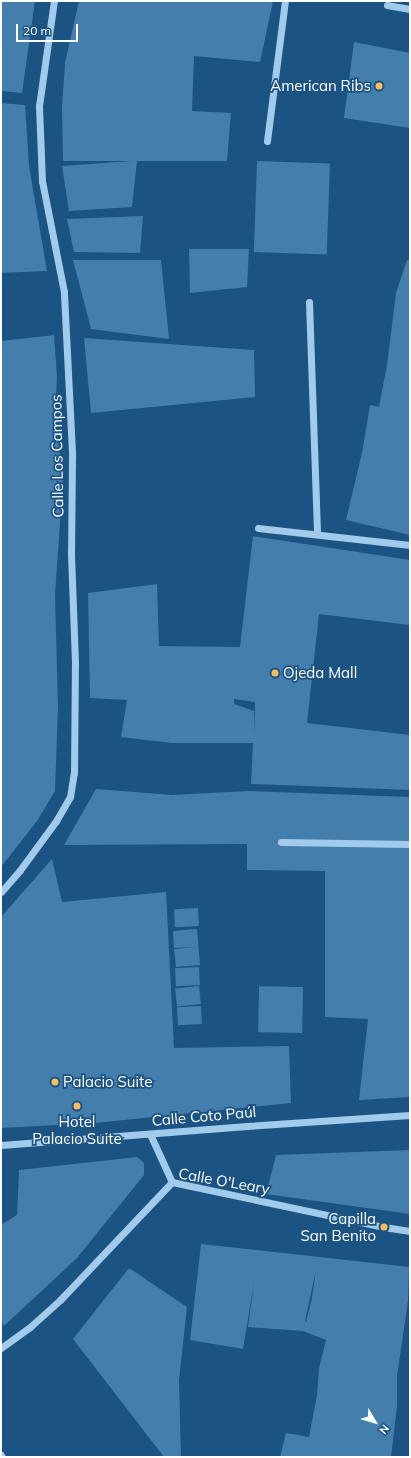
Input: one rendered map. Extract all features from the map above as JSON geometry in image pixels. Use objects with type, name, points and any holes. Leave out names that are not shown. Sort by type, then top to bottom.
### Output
[{"type":"street","name":"Calle Los Campos","points":[[1,892],[20,870],[56,822],[70,797],[74,773],[74,663],[71,555],[72,452],[64,292],[42,181],[39,106],[54,1]]},
{"type":"street","points":[[267,141],[285,1]]},
{"type":"street","points":[[387,5],[410,10]]},
{"type":"street","points":[[309,302],[317,534]]},
{"type":"street","points":[[258,528],[410,545]]},
{"type":"street","points":[[281,842],[410,844]]},
{"type":"street","name":"Calle Coto Paúl","points":[[1,1145],[410,1115]]},
{"type":"street","points":[[150,1134],[172,1182]]},
{"type":"street","name":"Calle O'Leary","points":[[1,1348],[30,1327],[60,1300],[172,1182],[384,1227],[410,1231]]},
{"type":"building","points":[[1,1],[35,1],[22,93],[1,91]]},
{"type":"building","points":[[79,1],[273,1],[260,62],[194,56],[192,111],[231,113],[227,161],[137,161],[132,207],[69,211],[62,166],[132,161],[63,161],[62,107],[65,63]]},
{"type":"building","name":"American Ribs","points":[[354,42],[410,53],[410,128],[344,118]]},
{"type":"building","points":[[1,103],[25,105],[29,166],[47,271],[1,273]]},
{"type":"building","points":[[257,161],[330,164],[327,254],[254,252]]},
{"type":"building","points":[[143,216],[140,253],[74,252],[67,219]]},
{"type":"building","points":[[189,249],[249,249],[247,287],[190,293]]},
{"type":"building","points":[[73,260],[161,260],[169,339],[91,329]]},
{"type":"building","points":[[407,260],[410,260],[410,535],[346,520],[362,453],[370,405],[379,407],[387,365],[396,293]]},
{"type":"building","points":[[54,335],[57,377],[55,418],[63,479],[55,595],[58,707],[55,791],[37,821],[1,867],[1,341]]},
{"type":"building","points":[[84,338],[254,350],[255,397],[91,413]]},
{"type":"building","name":"Ojeda Mall","points":[[253,536],[410,560],[410,625],[319,614],[307,723],[410,735],[410,790],[251,784],[253,743],[172,743],[121,737],[127,700],[90,698],[88,593],[157,584],[159,646],[240,647]],"holes":[[[234,699],[255,702],[254,734],[254,711],[234,704]]]},
{"type":"building","points":[[96,789],[172,795],[249,791],[410,797],[410,1097],[359,1100],[368,1019],[325,1017],[325,871],[247,870],[247,844],[64,845]]},
{"type":"building","points":[[52,859],[62,902],[166,892],[174,1048],[289,1046],[291,1103],[95,1123],[1,1128],[1,917]]},
{"type":"building","points":[[198,908],[199,926],[175,927],[174,909]]},
{"type":"building","points":[[197,929],[200,965],[176,967],[174,949],[197,947],[174,948],[173,931]]},
{"type":"building","points":[[199,967],[200,985],[176,986],[175,968]]},
{"type":"building","points":[[199,986],[201,1004],[177,1006],[175,989]]},
{"type":"building","points":[[259,986],[303,987],[302,1033],[258,1032]]},
{"type":"building","points":[[201,1006],[202,1024],[178,1025],[177,1007]]},
{"type":"building","points":[[410,1150],[410,1214],[266,1194],[276,1155]]},
{"type":"building","points":[[137,1157],[144,1163],[144,1175],[77,1258],[4,1326],[1,1320],[1,1225],[17,1215],[19,1170]]},
{"type":"building","points":[[201,1244],[409,1267],[408,1301],[397,1376],[397,1406],[391,1457],[280,1457],[286,1433],[309,1437],[317,1395],[319,1368],[326,1340],[303,1331],[248,1327],[254,1282],[243,1349],[190,1340]],"holes":[[[316,1270],[312,1298],[306,1322]]]},
{"type":"building","points":[[129,1268],[187,1307],[179,1380],[181,1457],[164,1457],[73,1339]]},
{"type":"place","name":"American Ribs","points":[[379,86]]},
{"type":"place","name":"Ojeda Mall","points":[[275,673]]},
{"type":"place","name":"Palacio Suite","points":[[55,1082]]},
{"type":"place","name":"Hotel Palacio Suite","points":[[77,1106]]},
{"type":"place","name":"Capilla San Benito","points":[[384,1227]]}]
